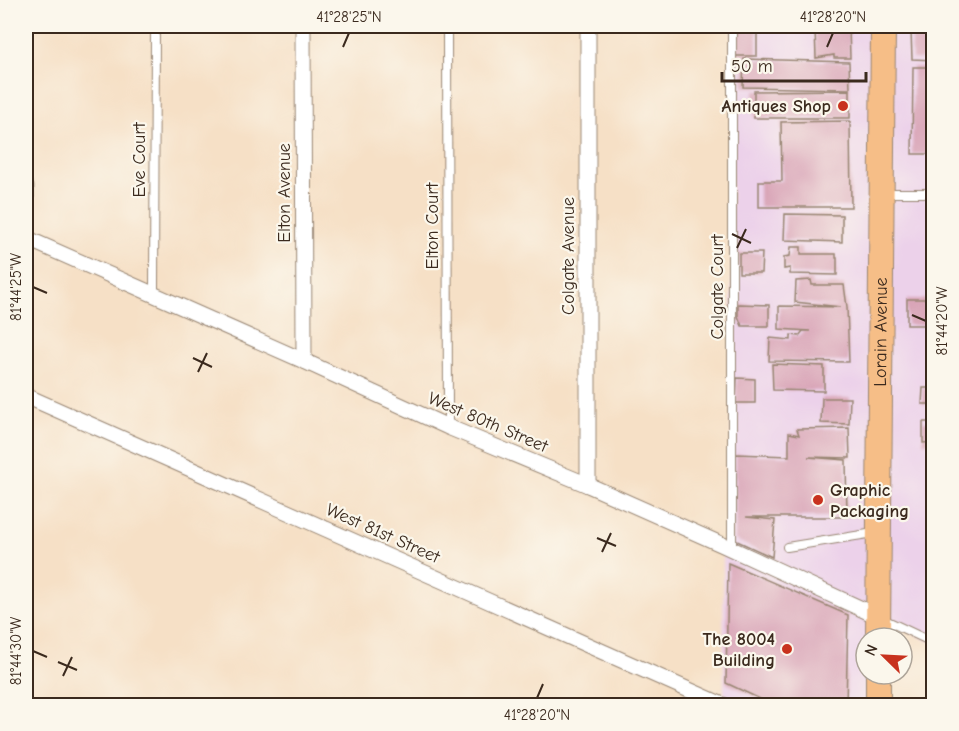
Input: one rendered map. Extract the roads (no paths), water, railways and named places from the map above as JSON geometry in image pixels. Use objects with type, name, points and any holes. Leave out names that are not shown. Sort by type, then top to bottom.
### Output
[{"type":"main road","name":"Lorain Avenue","points":[[878,626],[884,26]]},
{"type":"main road","points":[[878,686],[878,705]]},
{"type":"street","name":"Elton Avenue","points":[[303,26],[304,361]]},
{"type":"street","name":"Colgate Avenue","points":[[588,26],[588,485]]},
{"type":"street","points":[[26,187],[26,238]]},
{"type":"street","name":"West 80th Street","points":[[26,238],[448,427],[588,485],[732,549],[876,626]]},
{"type":"street","name":"West 81st Street","points":[[26,396],[724,705]]},
{"type":"lane","name":"Eve Court","points":[[154,294],[155,26]]},
{"type":"lane","name":"Elton Court","points":[[447,26],[448,427]]},
{"type":"lane","name":"Colgate Court","points":[[732,26],[732,549]]},
{"type":"lane","points":[[881,193],[933,193]]},
{"type":"lane","points":[[787,547],[878,532]]},
{"type":"lane","name":"West 80th Street","points":[[914,637],[933,643]]},
{"type":"place","name":"Antiques Shop","points":[[843,106]]},
{"type":"place","name":"Graphic Packaging","points":[[818,500]]},
{"type":"place","name":"The 8004 Building","points":[[787,649]]}]
